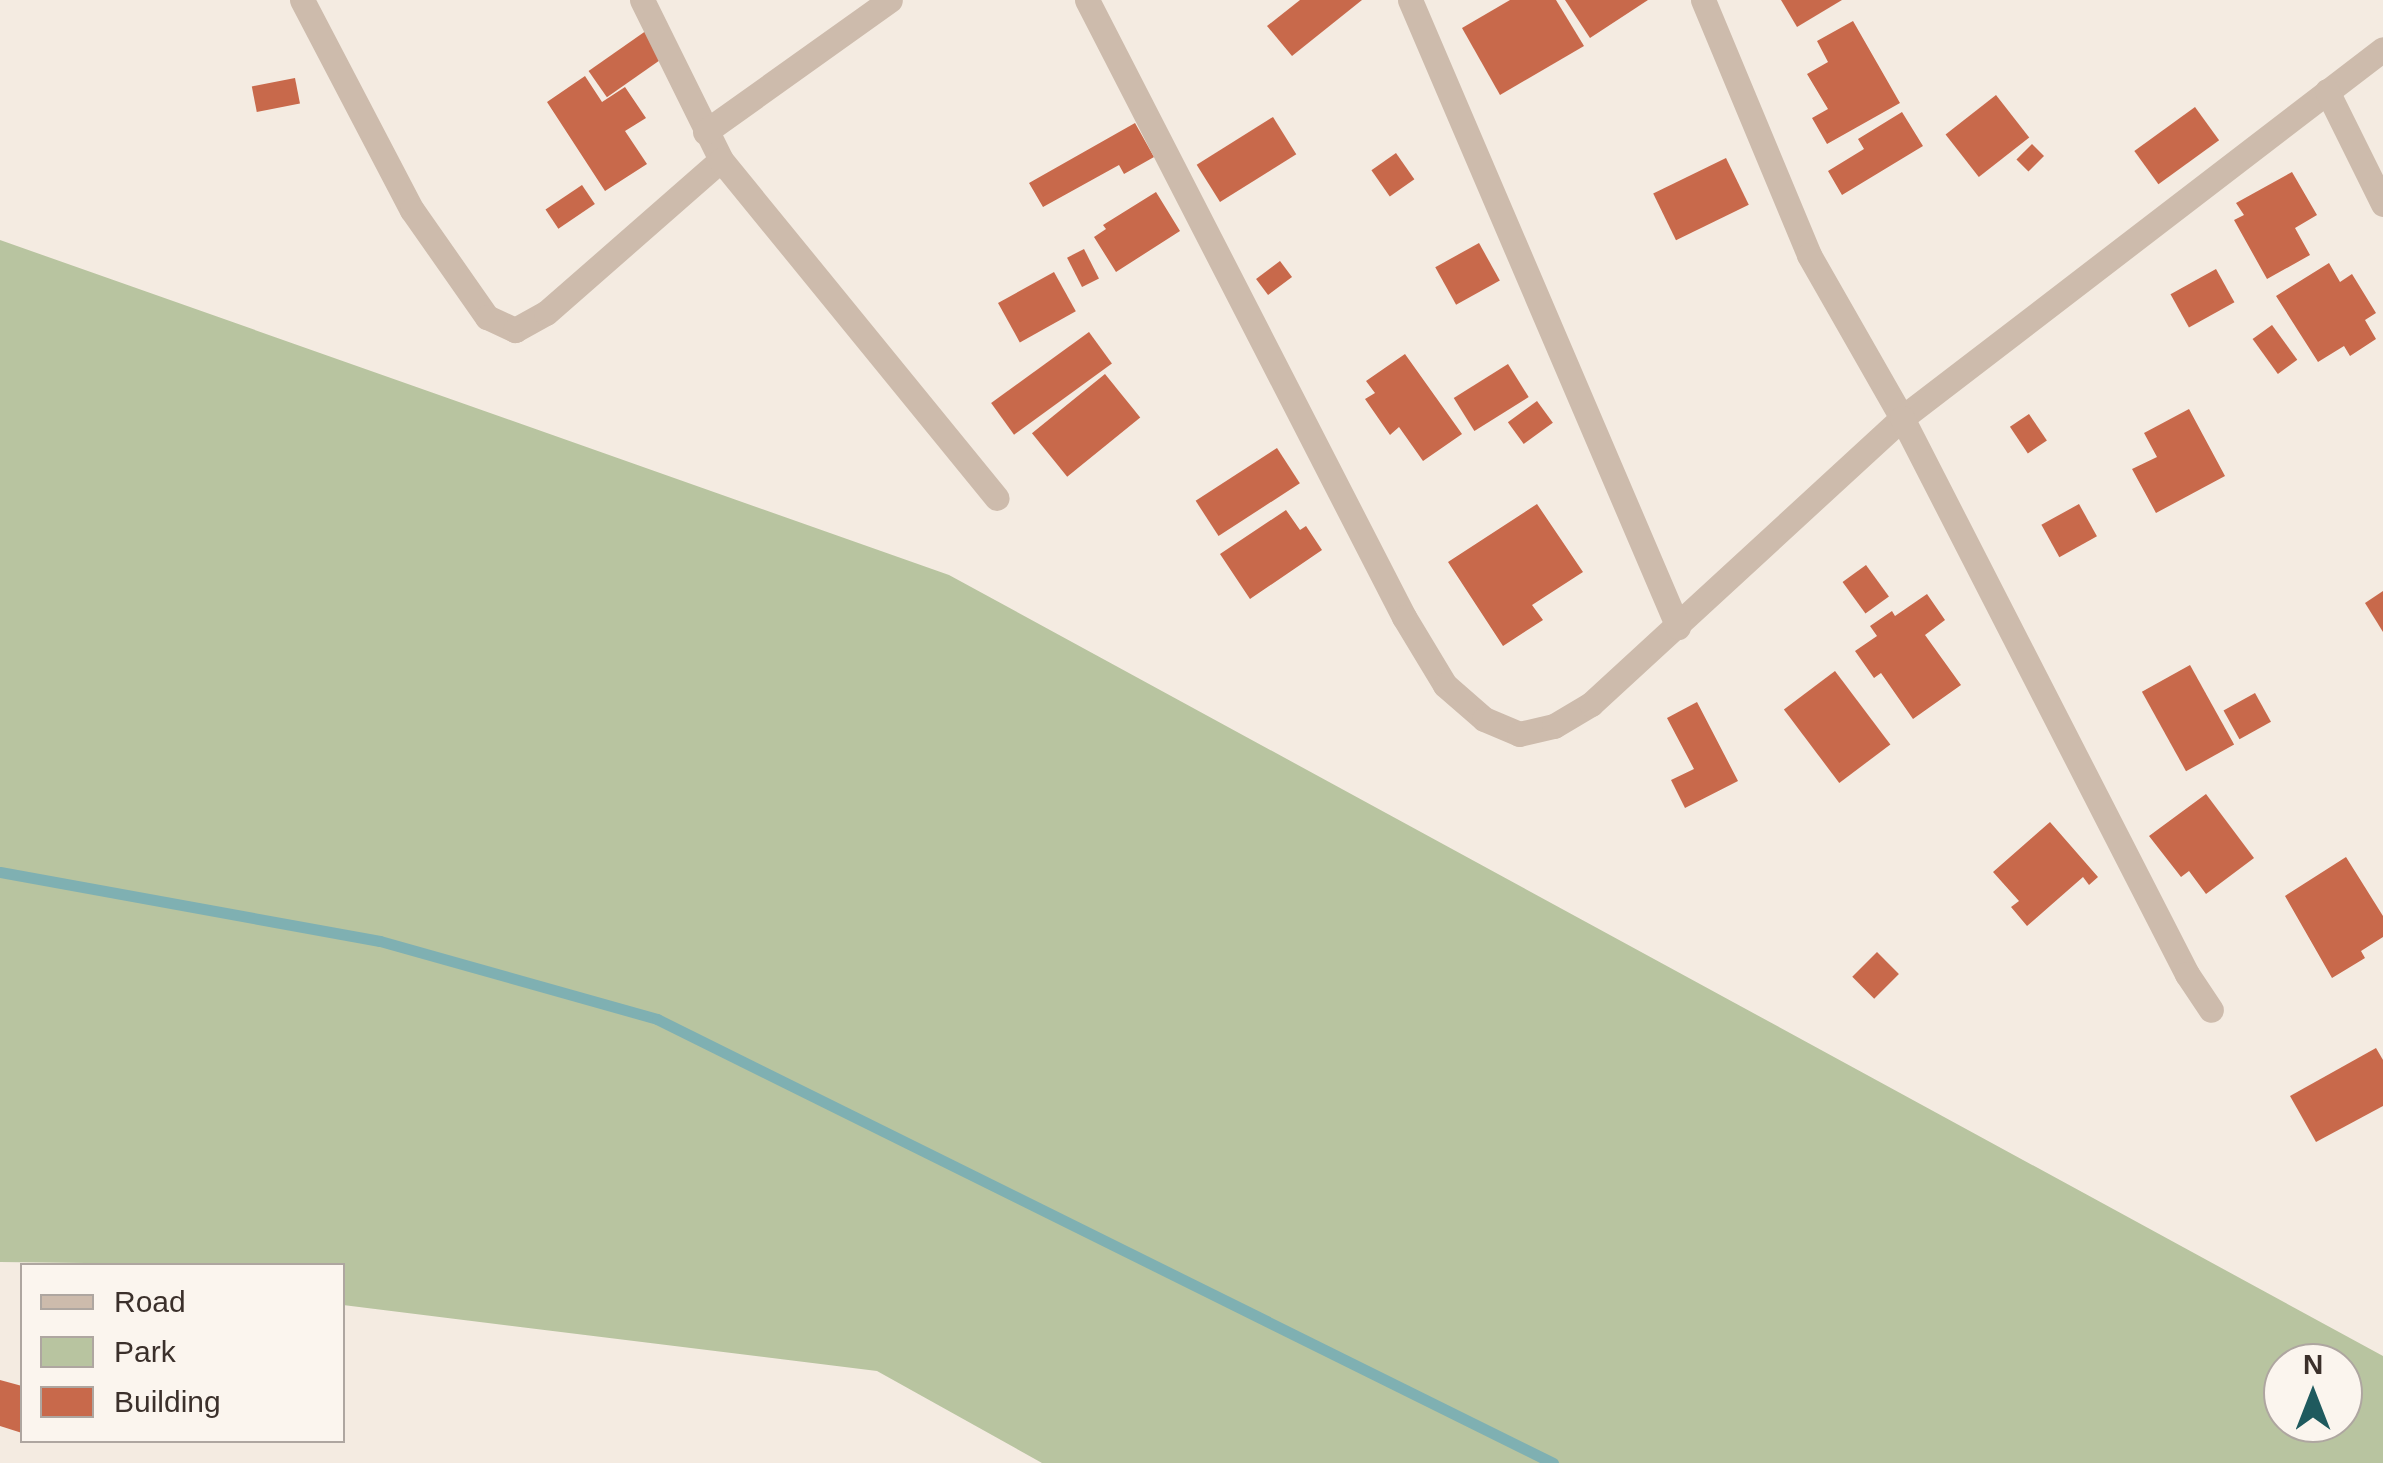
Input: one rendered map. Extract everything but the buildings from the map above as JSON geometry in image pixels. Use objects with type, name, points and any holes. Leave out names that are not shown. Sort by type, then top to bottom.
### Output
[{"type":"street","points":[[302,0],[412,210],[487,318],[515,330],[546,313],[721,160]]},
{"type":"street","points":[[642,0],[721,160],[998,498]]},
{"type":"street","points":[[705,132],[890,0]]},
{"type":"street","points":[[1087,0],[1404,617],[1445,685],[1484,719],[1519,734],[1554,726],[1591,704],[1902,418],[2383,49]]},
{"type":"street","points":[[1410,0],[1540,314],[1678,627]]},
{"type":"street","points":[[1702,0],[1810,255],[1902,418],[2187,974],[2211,1010]]},
{"type":"street","points":[[2327,92],[2383,204]]},
{"type":"green space","points":[[0,240],[949,575],[2359,1343],[2263,1343],[2263,1443],[2363,1443],[2363,1345],[2383,1356],[2383,1463],[1042,1463],[877,1371],[345,1305],[345,1263],[0,1262]]},
{"type":"waterway","points":[[0,872],[380,941],[657,1019],[1553,1463]]}]
